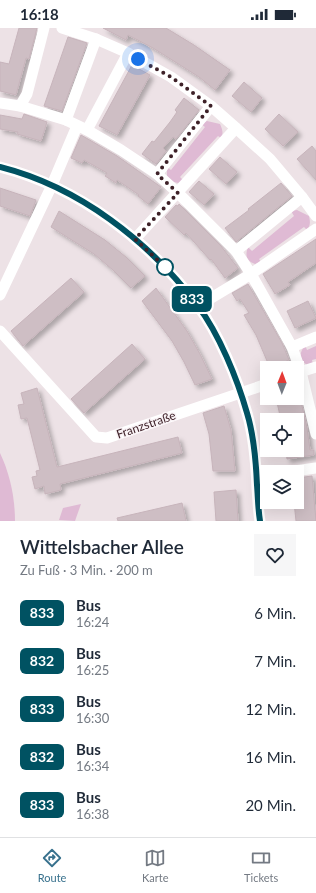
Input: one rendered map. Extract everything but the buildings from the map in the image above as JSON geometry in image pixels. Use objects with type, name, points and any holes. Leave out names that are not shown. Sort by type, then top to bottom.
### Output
[{"type":"street","points":[[20,106],[27,94],[44,28]]},
{"type":"street","points":[[62,28],[96,39],[128,53],[171,77],[211,106],[270,159],[316,216]]},
{"type":"street","points":[[66,120],[96,39]]},
{"type":"street","points":[[0,295],[52,185],[82,128],[128,53]]},
{"type":"street","points":[[0,103],[20,106],[66,120],[121,150],[157,174],[236,251],[251,274],[292,347],[296,361]]},
{"type":"street","points":[[157,174],[211,106]]},
{"type":"street","points":[[135,239],[236,128]]},
{"type":"street","points":[[0,168],[15,171],[52,185],[104,214],[135,239],[172,274],[198,306],[217,337],[241,393],[260,468]]},
{"type":"street","points":[[236,251],[302,197]]},
{"type":"street","points":[[198,306],[251,274],[316,229]]},
{"type":"street","name":"Franzstraße","points":[[0,331],[96,437],[107,438],[260,386]]},
{"type":"street","points":[[292,347],[316,337]]},
{"type":"street","points":[[304,371],[316,367]]},
{"type":"street","points":[[304,390],[316,434]]},
{"type":"street","points":[[304,470],[316,468]]},
{"type":"street","points":[[260,521],[261,509]]},
{"type":"shaded area","points":[[207,121],[220,124],[223,133],[221,138],[218,136],[180,177],[183,180],[178,183],[167,178],[167,167],[171,170],[205,127],[201,124]]},
{"type":"shaded area","points":[[297,210],[309,216],[310,225],[307,230],[304,227],[259,259],[261,262],[255,264],[250,261],[247,257],[248,247],[252,251],[294,216],[291,211]]},
{"type":"shaded area","points":[[305,345],[307,350],[316,346],[316,359],[312,360],[313,364],[307,365],[304,363],[301,358]]},
{"type":"shaded area","points":[[0,453],[7,469],[11,486],[15,521],[0,521]]},
{"type":"shaded area","points":[[81,504],[75,521],[59,520],[63,508]]},
{"type":"bus line","name":"833","points":[[0,167],[52,185],[104,214],[135,239],[172,274],[198,306],[217,337],[232,370],[247,413],[252,434],[260,521]]},
{"type":"route","points":[[138,59],[171,77],[211,106],[157,174],[178,193],[135,239],[165,267]]}]
